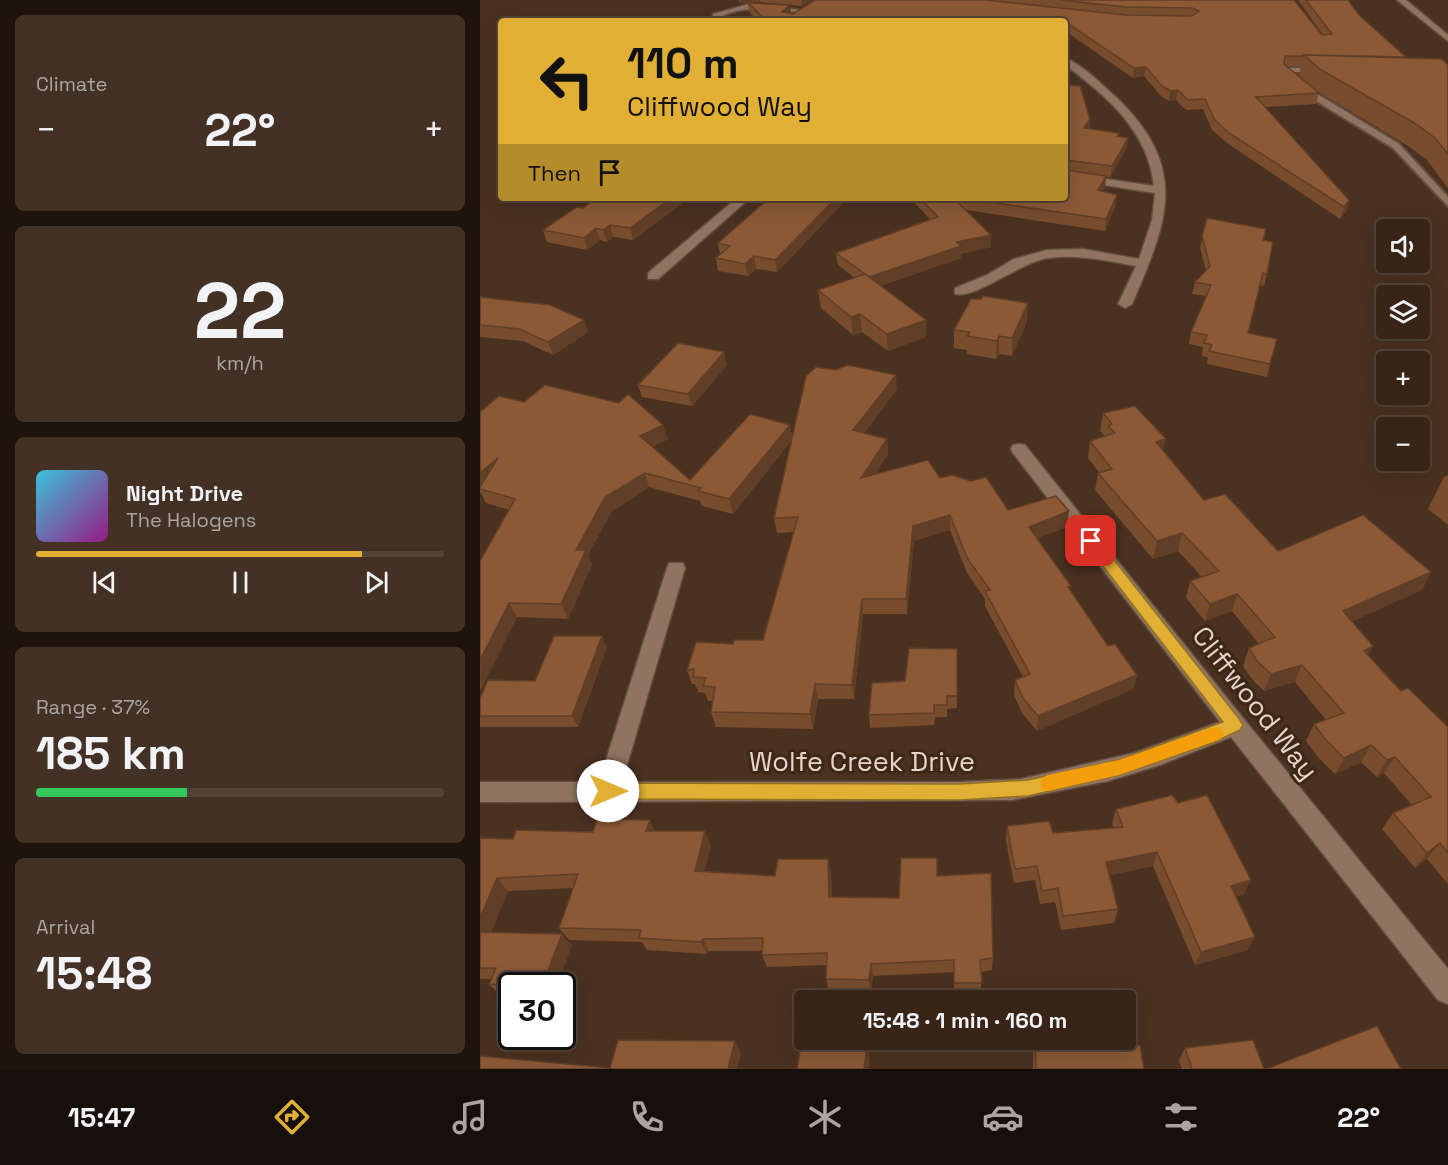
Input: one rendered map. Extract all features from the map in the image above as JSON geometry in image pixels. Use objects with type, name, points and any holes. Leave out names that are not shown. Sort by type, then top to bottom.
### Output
[{"type":"street","points":[[1401,0],[1448,39]]},
{"type":"street","points":[[794,18],[815,3]]},
{"type":"street","points":[[716,18],[716,16],[738,7],[756,6],[803,11]]},
{"type":"street","points":[[1068,63],[1122,106],[1136,124],[1157,165],[1161,190],[1159,217],[1143,263],[1125,304]]},
{"type":"street","points":[[1068,76],[1083,74]]},
{"type":"street","points":[[1068,176],[1161,190]]},
{"type":"street","points":[[653,276],[740,201]]},
{"type":"street","points":[[960,291],[992,278],[1018,262],[1047,254],[1083,253],[1143,263]]},
{"type":"street","name":"Cliffwood Way","points":[[1019,449],[1235,725],[1448,990]]},
{"type":"street","points":[[608,791],[676,568]]},
{"type":"street","name":"Wolfe Creek Drive","points":[[480,792],[960,792],[1028,788],[1119,768],[1206,738],[1235,725]]},
{"type":"lane","points":[[1332,70],[1286,70],[1311,94],[1396,146],[1448,203]]},
{"type":"building","points":[[815,0],[986,0],[1126,15],[1192,16],[1199,11],[1192,8],[1126,7],[1060,0],[1294,0],[1322,35],[1332,34],[1306,0],[1348,0],[1359,15],[1406,57],[1285,56],[1284,64],[1319,93],[1256,97],[1349,200],[1344,207],[1229,133],[1214,119],[1205,99],[1188,100],[1178,90],[1170,91],[1162,86],[1146,67],[1134,68],[1068,24],[1068,18],[764,18],[748,3],[790,5],[782,12],[793,14]]},
{"type":"building","points":[[1304,55],[1442,59],[1448,65],[1448,154],[1435,138],[1416,124],[1321,70]]},
{"type":"building","points":[[1068,85],[1080,86],[1090,119],[1084,128],[1119,133],[1117,136],[1128,138],[1112,166],[1068,160]]},
{"type":"building","points":[[1068,170],[1106,176],[1098,190],[1117,195],[1106,219],[983,201],[1068,201]]},
{"type":"building","points":[[593,201],[667,201],[630,228],[610,225],[603,230],[596,228],[584,238],[543,230],[577,207],[583,208]]},
{"type":"building","points":[[766,201],[833,201],[775,260],[754,256],[745,264],[716,258],[730,246],[718,243]]},
{"type":"building","points":[[923,201],[956,201],[991,235],[957,242],[961,246],[869,277],[836,253],[938,217]]},
{"type":"building","points":[[1207,218],[1266,229],[1263,240],[1273,242],[1267,274],[1263,273],[1248,333],[1277,339],[1270,364],[1209,351],[1212,345],[1204,343],[1207,335],[1191,332],[1211,285],[1195,282],[1210,266],[1202,236]]},
{"type":"building","points":[[865,274],[926,320],[887,334],[860,314],[851,317],[818,290]]},
{"type":"building","points":[[983,296],[1028,303],[1012,338],[999,336],[997,341],[967,336],[970,332],[954,330],[971,299],[981,299]]},
{"type":"building","points":[[480,297],[550,305],[584,320],[548,342],[519,329],[480,325]]},
{"type":"building","points":[[678,343],[724,352],[688,394],[638,385]]},
{"type":"building","points":[[848,365],[896,375],[853,430],[887,439],[861,478],[928,460],[940,478],[952,475],[971,481],[986,477],[1008,510],[1056,496],[1069,511],[1029,527],[1071,586],[1068,587],[1108,646],[1115,644],[1137,675],[1038,716],[1023,698],[1015,680],[1030,674],[985,591],[990,590],[967,558],[950,515],[913,526],[906,599],[862,599],[852,685],[815,684],[810,714],[711,712],[715,687],[703,686],[706,678],[693,677],[694,669],[687,670],[696,642],[733,644],[734,640],[763,640],[798,517],[774,518],[806,376],[816,367],[835,370]]},
{"type":"building","points":[[545,385],[619,403],[628,394],[663,425],[640,436],[690,480],[750,414],[790,425],[729,499],[698,491],[701,488],[645,473],[605,497],[576,550],[586,550],[561,604],[509,603],[480,660],[480,561],[515,499],[480,489],[498,458],[480,473],[480,412],[499,396],[524,402]]},
{"type":"building","points":[[1135,406],[1166,439],[1156,442],[1204,500],[1225,494],[1278,551],[1363,515],[1431,572],[1343,611],[1373,646],[1364,651],[1401,691],[1408,688],[1448,727],[1448,853],[1440,843],[1427,853],[1393,813],[1431,797],[1395,757],[1387,760],[1371,745],[1344,758],[1314,724],[1344,713],[1302,665],[1271,674],[1257,661],[1249,648],[1275,637],[1237,594],[1210,604],[1190,581],[1219,571],[1182,533],[1157,541],[1098,473],[1112,469],[1090,441],[1115,433],[1108,426],[1112,424],[1103,413]]},
{"type":"building","points":[[554,636],[602,636],[572,716],[480,716],[480,698],[488,680],[535,681]]},
{"type":"building","points":[[909,648],[957,649],[957,696],[947,696],[947,705],[934,705],[934,713],[869,715],[872,683],[905,681]]},
{"type":"building","points":[[1172,795],[1178,803],[1207,795],[1251,880],[1231,886],[1255,937],[1201,952],[1157,852],[1106,862],[1118,909],[1063,916],[1058,888],[1042,891],[1037,866],[1015,869],[1007,826],[1049,821],[1053,833],[1123,827],[1116,809]]},
{"type":"building","points":[[597,819],[650,820],[646,831],[705,831],[695,871],[775,876],[778,859],[828,859],[829,897],[899,898],[901,858],[937,858],[937,876],[991,873],[993,958],[980,960],[982,983],[954,983],[954,960],[871,964],[869,980],[826,979],[827,953],[762,955],[763,938],[703,939],[701,942],[639,938],[641,930],[559,928],[578,874],[497,878],[480,918],[480,838],[513,839],[516,830],[593,832]]},
{"type":"building","points":[[480,932],[562,934],[547,972],[498,972],[498,985],[489,984],[496,968],[480,968]]},
{"type":"building","points":[[1377,1026],[1401,1069],[1266,1069]]},
{"type":"building","points":[[618,1040],[735,1041],[728,1069],[480,1069],[480,1056],[610,1068]]},
{"type":"building","points":[[1253,1040],[1264,1069],[1192,1069],[1185,1048]]},
{"type":"building","points":[[1136,1045],[1140,1045],[1144,1069],[1036,1069],[1035,1050],[1136,1050]]},
{"type":"building","points":[[800,1050],[867,1050],[864,1069],[797,1069]]},
{"type":"slow traffic","points":[[1048,783],[1119,768],[1215,734]]},
{"type":"route","points":[[608,791],[960,792],[1028,788],[1119,768],[1206,738],[1235,725],[1091,541]]}]
